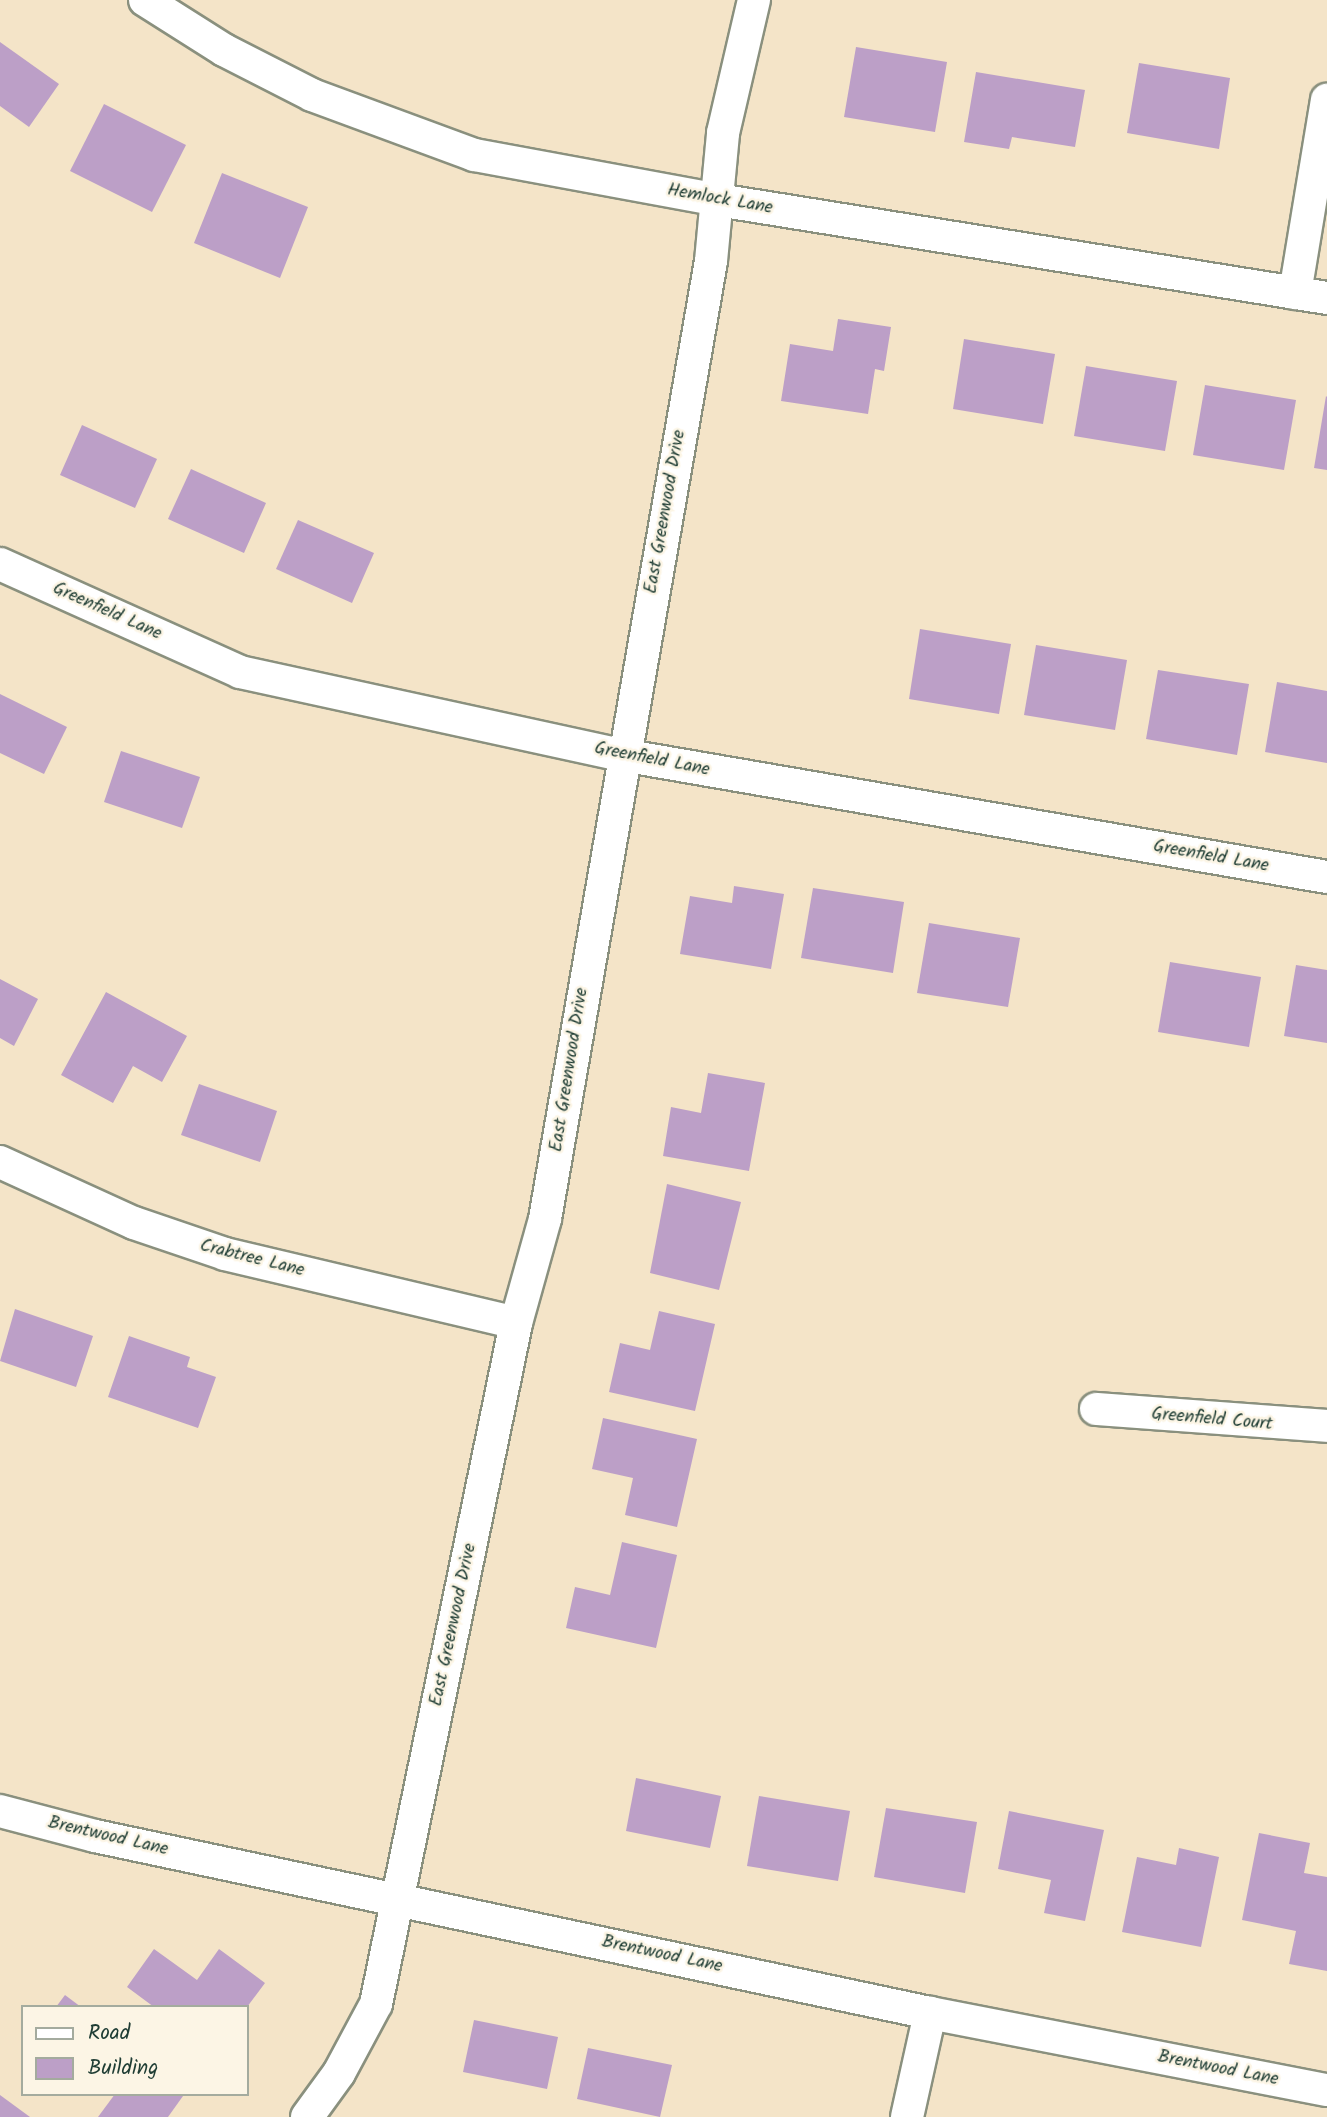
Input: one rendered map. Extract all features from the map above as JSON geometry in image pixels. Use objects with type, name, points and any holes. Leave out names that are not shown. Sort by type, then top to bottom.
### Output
[{"type":"street","name":"Hemlock Lane","points":[[145,0],[224,50],[312,95],[474,156],[718,200],[1327,298]]},
{"type":"street","name":"East Greenwood Drive","points":[[307,2117],[339,2073],[376,2004],[516,1323],[545,1219],[622,755],[711,261],[723,134],[754,0]]},
{"type":"street","points":[[1295,293],[1327,100]]},
{"type":"street","name":"Greenfield Lane","points":[[0,564],[240,672],[622,755],[1327,877]]},
{"type":"street","name":"Crabtree Lane","points":[[0,1162],[134,1223],[225,1254],[516,1323]]},
{"type":"street","name":"Greenfield Court","points":[[1096,1409],[1286,1426],[1327,1426]]},
{"type":"street","name":"Brentwood Lane","points":[[0,1811],[95,1836],[930,2013],[1327,2090]]},
{"type":"street","points":[[907,2117],[930,2013]]},
{"type":"building","points":[[0,42],[59,84],[29,127],[0,106]]},
{"type":"building","points":[[856,47],[947,62],[935,132],[844,117]]},
{"type":"building","points":[[1139,63],[1230,78],[1219,149],[1127,133]]},
{"type":"building","points":[[976,72],[1085,90],[1075,147],[1012,137],[1009,149],[964,142]]},
{"type":"building","points":[[104,104],[186,145],[152,212],[70,171]]},
{"type":"building","points":[[222,173],[308,207],[280,278],[194,243]]},
{"type":"building","points":[[838,319],[891,327],[884,371],[875,369],[868,414],[781,401],[790,344],[833,351]]},
{"type":"building","points":[[964,339],[1055,354],[1043,424],[953,409]]},
{"type":"building","points":[[1086,366],[1177,381],[1165,451],[1074,436]]},
{"type":"building","points":[[1205,385],[1296,400],[1284,470],[1193,455]]},
{"type":"building","points":[[1327,397],[1327,470],[1314,468]]},
{"type":"building","points":[[82,425],[157,459],[135,508],[60,475]]},
{"type":"building","points":[[191,469],[266,503],[244,553],[168,519]]},
{"type":"building","points":[[298,520],[374,553],[352,603],[276,569]]},
{"type":"building","points":[[920,629],[1011,644],[999,714],[909,699]]},
{"type":"building","points":[[1036,645],[1127,660],[1115,730],[1024,715]]},
{"type":"building","points":[[1158,670],[1249,684],[1237,755],[1146,739]]},
{"type":"building","points":[[1277,682],[1327,691],[1327,763],[1265,752]]},
{"type":"building","points":[[0,694],[67,727],[44,774],[0,753]]},
{"type":"building","points":[[121,751],[200,777],[182,828],[104,802]]},
{"type":"building","points":[[734,886],[784,894],[771,969],[680,954],[690,896],[732,903]]},
{"type":"building","points":[[813,888],[904,902],[893,973],[801,958]]},
{"type":"building","points":[[929,923],[1020,938],[1008,1007],[917,993]]},
{"type":"building","points":[[1170,962],[1261,977],[1249,1047],[1158,1032]]},
{"type":"building","points":[[1296,965],[1327,970],[1327,1043],[1284,1036]]},
{"type":"building","points":[[0,979],[38,999],[14,1046],[0,1038]]},
{"type":"building","points":[[106,992],[187,1036],[162,1082],[133,1066],[113,1103],[61,1075]]},
{"type":"building","points":[[708,1073],[765,1083],[749,1171],[663,1156],[671,1107],[701,1113]]},
{"type":"building","points":[[199,1084],[277,1111],[260,1162],[181,1135]]},
{"type":"building","points":[[667,1184],[741,1202],[719,1290],[650,1273]]},
{"type":"building","points":[[15,1309],[93,1336],[76,1387],[0,1361]]},
{"type":"building","points":[[659,1311],[715,1324],[695,1411],[609,1392],[620,1343],[650,1350]]},
{"type":"building","points":[[129,1336],[190,1357],[187,1367],[216,1377],[198,1428],[108,1397]]},
{"type":"building","points":[[603,1418],[697,1439],[677,1527],[625,1515],[633,1478],[592,1469]]},
{"type":"building","points":[[622,1542],[677,1555],[656,1648],[566,1628],[575,1587],[610,1595]]},
{"type":"building","points":[[636,1778],[721,1796],[710,1848],[626,1831]]},
{"type":"building","points":[[759,1796],[850,1811],[838,1881],[747,1866]]},
{"type":"building","points":[[886,1808],[977,1822],[965,1893],[874,1877]]},
{"type":"building","points":[[1009,1811],[1104,1830],[1085,1921],[1044,1913],[1051,1880],[998,1869]]},
{"type":"building","points":[[1259,1833],[1310,1843],[1304,1873],[1327,1877],[1327,1971],[1289,1964],[1296,1931],[1242,1920]]},
{"type":"building","points":[[1179,1848],[1219,1857],[1201,1947],[1122,1932],[1137,1857],[1176,1865]]},
{"type":"building","points":[[154,1949],[197,1980],[219,1949],[265,1983],[248,2006],[151,2005],[127,1987]]},
{"type":"building","points":[[65,1995],[78,2005],[58,2005]]},
{"type":"building","points":[[474,2020],[558,2037],[547,2089],[463,2072]]},
{"type":"building","points":[[588,2048],[672,2065],[660,2117],[577,2099]]},
{"type":"building","points":[[0,2095],[30,2117],[0,2117]]},
{"type":"building","points":[[114,2096],[183,2096],[168,2117],[98,2117]]}]
